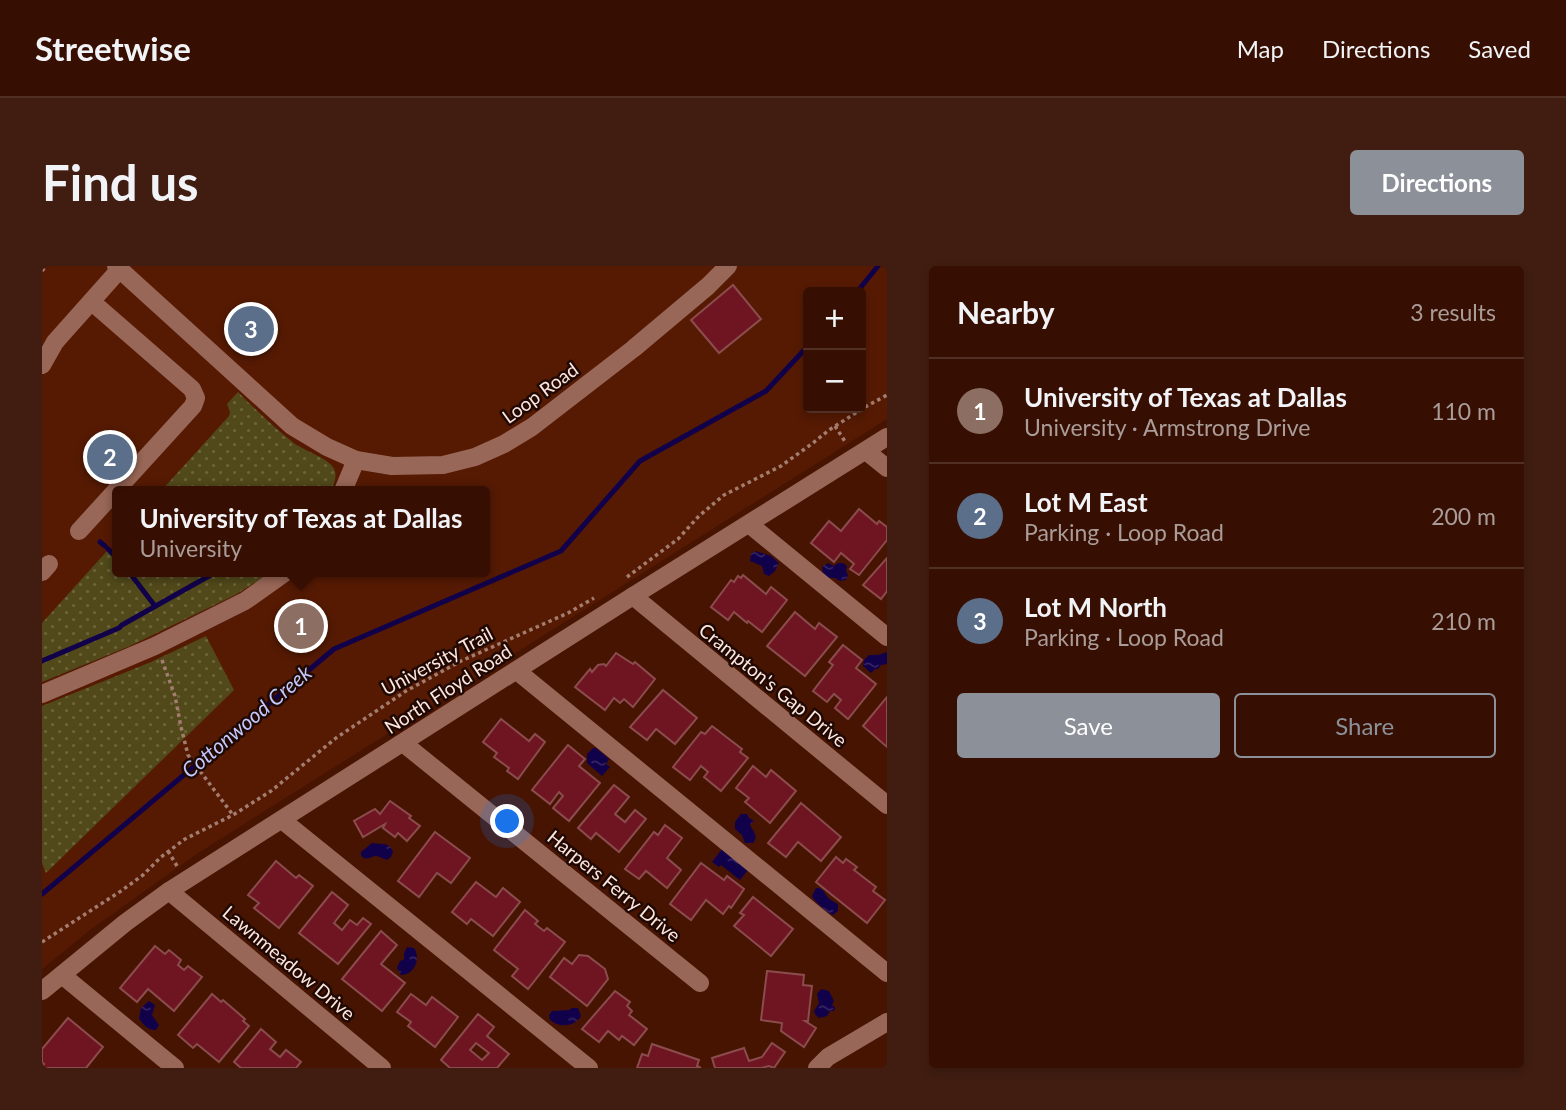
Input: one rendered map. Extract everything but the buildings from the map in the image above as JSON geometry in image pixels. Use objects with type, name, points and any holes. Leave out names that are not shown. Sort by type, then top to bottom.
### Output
[{"type":"street","name":"Loop Road","points":[[118,268],[292,426],[327,447],[356,460],[393,466],[443,465],[475,457],[533,427],[633,349],[728,266]]},
{"type":"street","points":[[42,365],[55,342],[92,302],[118,268]]},
{"type":"street","points":[[92,302],[192,389],[196,398],[193,406],[120,486]]},
{"type":"street","name":"North Floyd Road","points":[[42,991],[169,891],[887,437]]},
{"type":"street","points":[[866,451],[887,468]]},
{"type":"street","points":[[345,486],[356,460]]},
{"type":"street","points":[[79,531],[112,495]]},
{"type":"street","points":[[749,524],[887,637]]},
{"type":"street","points":[[42,694],[155,646],[245,601],[280,577]]},
{"type":"street","name":"Crampton's Gap Drive","points":[[633,596],[887,805]]},
{"type":"street","points":[[517,671],[887,972]]},
{"type":"street","name":"Harpers Ferry Drive","points":[[403,743],[700,983]]},
{"type":"street","points":[[282,820],[589,1068]]},
{"type":"street","name":"Lawnmeadow Drive","points":[[169,891],[382,1068]]},
{"type":"street","points":[[62,975],[175,1068]]},
{"type":"street","points":[[817,1068],[828,1057],[887,1022]]},
{"type":"path","points":[[42,271],[47,266]]},
{"type":"path","points":[[621,581],[678,539],[699,516],[724,495],[781,466],[835,426],[887,395]]},
{"type":"path","points":[[835,426],[846,443]]},
{"type":"path","name":"University Trail","points":[[42,942],[121,891],[185,839],[233,815],[271,791],[337,738],[406,691],[461,662],[568,613],[600,594]]},
{"type":"path","points":[[155,646],[175,696],[188,755],[233,815]]},
{"type":"path","points":[[168,851],[177,866]]},
{"type":"shaded area","points":[[42,266],[887,266],[887,419],[195,855],[90,930],[42,969]]},
{"type":"shaded area","points":[[238,392],[287,438],[332,466],[336,475],[333,486],[166,486],[229,416],[227,404]]},
{"type":"shaded area","points":[[107,551],[112,556],[112,577],[264,577],[235,595],[130,646],[42,682],[42,623]]},
{"type":"shaded area","points":[[206,636],[234,690],[46,873],[42,863],[42,706],[151,662]]},
{"type":"water","points":[[756,551],[771,556],[779,563],[769,576],[764,574],[762,566],[750,561],[751,554]]},
{"type":"water","points":[[828,563],[834,566],[843,563],[847,566],[846,580],[828,578],[822,567]]},
{"type":"water","points":[[887,652],[887,664],[871,673],[863,666],[869,655]]},
{"type":"water","points":[[593,748],[609,759],[606,764],[610,767],[602,776],[587,763],[587,754]]},
{"type":"water","points":[[741,814],[747,814],[754,821],[750,825],[755,836],[753,843],[745,843],[742,835],[735,829],[735,822]]},
{"type":"water","points":[[372,843],[389,846],[393,852],[391,857],[387,860],[377,856],[363,858],[361,852]]},
{"type":"water","points":[[722,849],[748,870],[740,880],[721,865],[719,867],[712,862]]},
{"type":"water","points":[[816,888],[822,889],[838,904],[838,911],[833,915],[813,898]]},
{"type":"water","points":[[407,947],[414,948],[417,961],[410,972],[401,975],[397,968],[404,959]]},
{"type":"water","points":[[821,989],[829,991],[834,1001],[832,1005],[835,1007],[827,1016],[819,1018],[814,1011],[819,1003],[817,994]]},
{"type":"water","points":[[149,1001],[155,1005],[152,1015],[159,1025],[156,1030],[146,1027],[139,1018],[141,1008]]},
{"type":"water","points":[[578,1008],[581,1016],[575,1022],[562,1025],[550,1020],[552,1011]]},
{"type":"waterway","name":"Cottonwood Creek","points":[[861,287],[878,266]]},
{"type":"waterway","name":"Cottonwood Creek","points":[[42,894],[334,649],[561,551],[640,461],[766,391],[804,350]]},
{"type":"waterway","points":[[100,542],[105,546]]},
{"type":"waterway","points":[[108,549],[112,553]]},
{"type":"waterway","points":[[133,577],[155,606]]},
{"type":"waterway","points":[[42,661],[119,628],[207,577]]},
{"type":"place","name":"Lot M North","points":[[251,329]]},
{"type":"place","name":"Lot M East","points":[[110,457]]},
{"type":"place","name":"University of Texas at Dallas","points":[[301,626]]}]
